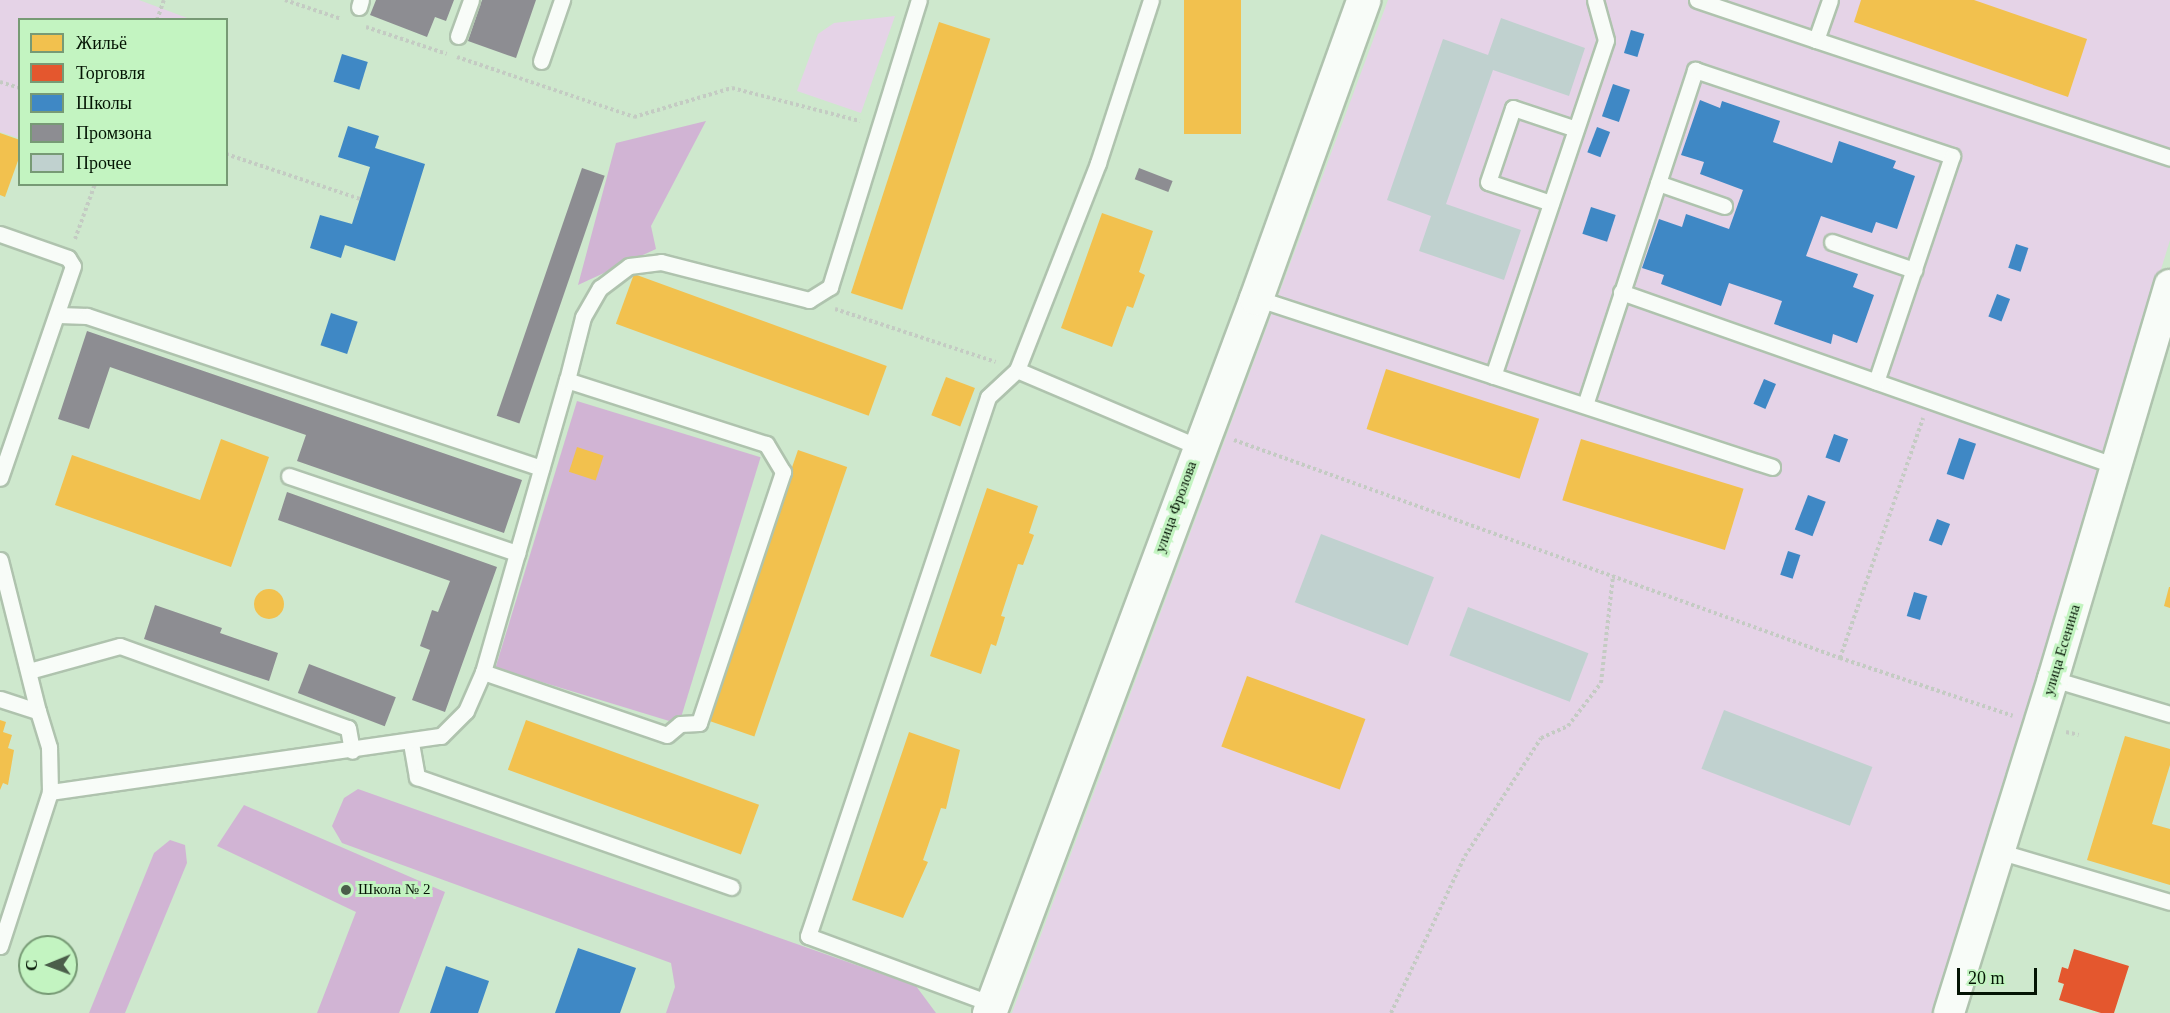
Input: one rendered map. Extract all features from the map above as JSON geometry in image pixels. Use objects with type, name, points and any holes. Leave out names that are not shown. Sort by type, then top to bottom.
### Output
[{"type":"street","name":"улица Фролова","points":[[991,1009],[1256,298],[1363,0]]},
{"type":"street","name":"улица Есенина","points":[[1949,1013],[2053,679],[2170,285]]},
{"type":"lane","points":[[458,36],[471,0]]},
{"type":"lane","points":[[542,61],[562,0]]},
{"type":"lane","points":[[50,792],[411,743],[441,736],[466,711],[483,672],[584,317],[600,288],[629,266],[661,262],[691,267],[809,300],[830,287],[919,0]]},
{"type":"lane","points":[[991,1009],[808,936],[988,397],[1017,370],[1098,163],[1151,0]]},
{"type":"lane","points":[[1494,376],[1606,40],[1595,0]]},
{"type":"lane","points":[[1697,0],[2170,158]]},
{"type":"lane","points":[[1816,40],[1830,0]]},
{"type":"lane","points":[[1585,405],[1695,70],[1952,156],[1876,382]]},
{"type":"lane","points":[[1551,203],[1488,182],[1513,108],[1576,129]]},
{"type":"lane","points":[[1658,183],[1724,206]]},
{"type":"lane","points":[[0,234],[68,258],[74,266],[59,315],[0,478]]},
{"type":"lane","points":[[1832,242],[1914,270]]},
{"type":"lane","points":[[1621,292],[2116,466]]},
{"type":"lane","points":[[1256,298],[1772,467]]},
{"type":"lane","points":[[59,315],[87,316],[542,468]]},
{"type":"lane","points":[[1017,370],[1202,438]]},
{"type":"lane","points":[[483,672],[667,735],[680,724],[699,723],[783,472],[765,444],[567,380]]},
{"type":"lane","points":[[289,476],[517,553]]},
{"type":"lane","points":[[0,560],[49,747],[50,792],[0,946]]},
{"type":"lane","points":[[29,671],[120,646],[348,728],[351,751]]},
{"type":"lane","points":[[2053,679],[2170,714]]},
{"type":"lane","points":[[0,699],[38,711]]},
{"type":"lane","points":[[411,743],[417,777],[731,887]]},
{"type":"lane","points":[[1998,851],[2170,902]]},
{"type":"path","points":[[158,18],[164,0]]},
{"type":"path","points":[[285,0],[353,23]]},
{"type":"path","points":[[364,26],[634,117],[732,88],[880,126]]},
{"type":"path","points":[[0,82],[18,87]]},
{"type":"path","points":[[228,155],[360,199]]},
{"type":"path","points":[[809,300],[1017,370]]},
{"type":"path","points":[[1840,658],[1930,400]]},
{"type":"path","points":[[1202,438],[1613,576],[1840,658],[2039,724]]},
{"type":"path","points":[[1391,1013],[1465,856],[1541,738],[1568,726],[1600,683],[1613,576]]},
{"type":"shaded area","points":[[0,0],[139,0],[187,18],[18,18],[18,138],[0,132]]},
{"type":"shaded area","points":[[1388,0],[2170,0],[2170,240],[1934,1013],[1012,1013]]},
{"type":"shaded area","points":[[895,16],[861,113],[797,91],[818,34],[834,23]]},
{"type":"shaded area","points":[[706,121],[651,226],[656,249],[578,285],[616,143]]},
{"type":"shaded area","points":[[577,401],[761,457],[679,724],[495,668]]},
{"type":"shaded area","points":[[358,789],[916,986],[936,1013],[666,1013],[675,987],[671,963],[342,843],[332,826],[344,798]]},
{"type":"shaded area","points":[[244,805],[445,892],[399,1013],[317,1013],[356,912],[217,846]]},
{"type":"shaded area","points":[[170,840],[185,845],[187,863],[125,1013],[89,1013],[154,853]]},
{"type":"building: Жильё","points":[[1184,0],[1241,0],[1241,134],[1184,134]]},
{"type":"building: Жильё","points":[[1861,0],[1974,0],[2087,39],[2068,97],[1854,22]]},
{"type":"building: Жильё","points":[[939,22],[990,39],[902,310],[851,293]]},
{"type":"building: Жильё","points":[[0,133],[18,139],[18,161],[5,197],[0,195]]},
{"type":"building: Жильё","points":[[1102,213],[1153,231],[1139,272],[1145,275],[1133,308],[1127,306],[1112,347],[1061,328]]},
{"type":"building: Жильё","points":[[634,274],[887,366],[869,416],[616,324]]},
{"type":"building: Жильё","points":[[1386,369],[1539,419],[1520,479],[1367,429]]},
{"type":"building: Жильё","points":[[946,377],[975,388],[960,426],[931,415]]},
{"type":"building: Жильё","points":[[221,439],[269,457],[231,567],[55,505],[72,455],[200,500]]},
{"type":"building: Жильё","points":[[1581,439],[1744,489],[1725,550],[1562,500]]},
{"type":"building: Жильё","points":[[577,447],[604,456],[596,480],[569,472]]},
{"type":"building: Жильё","points":[[798,450],[847,467],[754,736],[705,719]]},
{"type":"building: Жильё","points":[[987,488],[1038,506],[1029,533],[1034,535],[1023,565],[1018,564],[1001,616],[1005,617],[996,646],[991,644],[981,674],[930,656]]},
{"type":"building: Жильё","points":[[2170,587],[2170,608],[2164,606]]},
{"type":"building: Жильё","points":[[269,589],[279,594],[284,604],[279,614],[269,619],[259,614],[254,604],[259,594]]},
{"type":"building: Жильё","points":[[1247,676],[1365,719],[1340,790],[1221,746]]},
{"type":"building: Жильё","points":[[0,720],[6,722],[3,732],[12,735],[8,748],[14,750],[8,785],[3,783],[0,790]]},
{"type":"building: Жильё","points":[[526,720],[759,805],[741,855],[508,770]]},
{"type":"building: Жильё","points":[[909,732],[960,750],[946,809],[941,808],[923,860],[928,862],[903,918],[852,900]]},
{"type":"building: Жильё","points":[[2125,736],[2170,749],[2170,765],[2152,824],[2170,829],[2170,885],[2087,860]]},
{"type":"building: Торговля","points":[[2074,949],[2129,966],[2114,1013],[2101,1013],[2059,1000],[2064,984],[2058,982],[2062,967],[2068,969]]},
{"type":"building: Школы","points":[[1631,30],[1644,34],[1637,57],[1624,53]]},
{"type":"building: Школы","points":[[342,54],[368,62],[359,90],[334,82]]},
{"type":"building: Школы","points":[[1613,84],[1630,90],[1619,122],[1602,116]]},
{"type":"building: Школы","points":[[1700,100],[1720,108],[1722,101],[1780,121],[1773,142],[1832,163],[1839,141],[1896,161],[1893,168],[1915,176],[1897,229],[1876,222],[1872,233],[1821,216],[1806,256],[1858,274],[1853,287],[1874,295],[1857,343],[1833,334],[1831,344],[1774,324],[1782,301],[1729,283],[1721,306],[1661,284],[1664,275],[1642,268],[1659,219],[1682,227],[1686,214],[1729,229],[1743,190],[1700,174],[1704,162],[1681,155]]},
{"type":"building: Школы","points":[[348,126],[379,136],[375,148],[425,164],[395,261],[345,245],[341,258],[310,248],[320,215],[352,224],[370,167],[338,157]]},
{"type":"building: Школы","points":[[1597,127],[1610,132],[1600,157],[1587,152]]},
{"type":"building: Школы","points":[[1591,207],[1616,215],[1607,242],[1582,234]]},
{"type":"building: Школы","points":[[2016,244],[2028,248],[2021,272],[2008,268]]},
{"type":"building: Школы","points":[[1997,294],[2010,299],[2001,321],[1988,316]]},
{"type":"building: Школы","points":[[331,313],[358,322],[347,354],[320,345]]},
{"type":"building: Школы","points":[[1764,379],[1776,384],[1765,409],[1753,404]]},
{"type":"building: Школы","points":[[1834,434],[1848,439],[1840,463],[1825,457]]},
{"type":"building: Школы","points":[[1959,438],[1976,444],[1964,480],[1947,474]]},
{"type":"building: Школы","points":[[1808,495],[1826,502],[1812,536],[1795,530]]},
{"type":"building: Школы","points":[[1937,519],[1950,524],[1942,545],[1929,540]]},
{"type":"building: Школы","points":[[1788,551],[1800,555],[1793,579],[1780,575]]},
{"type":"building: Школы","points":[[1914,592],[1927,596],[1920,620],[1907,616]]},
{"type":"building: Школы","points":[[578,948],[636,968],[620,1013],[555,1013]]},
{"type":"building: Школы","points":[[446,966],[489,981],[478,1013],[430,1013]]},
{"type":"building: Промзона","points":[[376,0],[454,0],[446,21],[435,17],[427,37],[370,15]]},
{"type":"building: Промзона","points":[[482,0],[536,0],[516,58],[468,41]]},
{"type":"building: Промзона","points":[[582,168],[605,176],[519,424],[497,416]]},
{"type":"building: Промзона","points":[[1139,168],[1173,181],[1168,192],[1135,179]]},
{"type":"building: Промзона","points":[[87,331],[522,480],[504,533],[297,461],[306,435],[110,367],[89,429],[58,419]]},
{"type":"building: Промзона","points":[[287,492],[497,567],[445,712],[412,700],[430,650],[420,646],[432,610],[438,612],[450,581],[278,520]]},
{"type":"building: Промзона","points":[[155,605],[222,628],[220,633],[278,653],[269,681],[144,639]]},
{"type":"building: Промзона","points":[[309,664],[396,697],[385,726],[298,693]]},
{"type":"building: Прочее","points":[[1501,18],[1585,48],[1569,96],[1493,70],[1446,204],[1521,230],[1504,280],[1419,251],[1431,216],[1387,200],[1443,39],[1488,55]]},
{"type":"building: Прочее","points":[[1321,534],[1434,577],[1408,646],[1295,602]]},
{"type":"building: Прочее","points":[[1468,607],[1588,653],[1570,702],[1449,656]]},
{"type":"building: Прочее","points":[[1724,710],[1872,767],[1850,826],[1701,769]]},
{"type":"place","name":"Школа № 2","points":[[346,890]]}]
